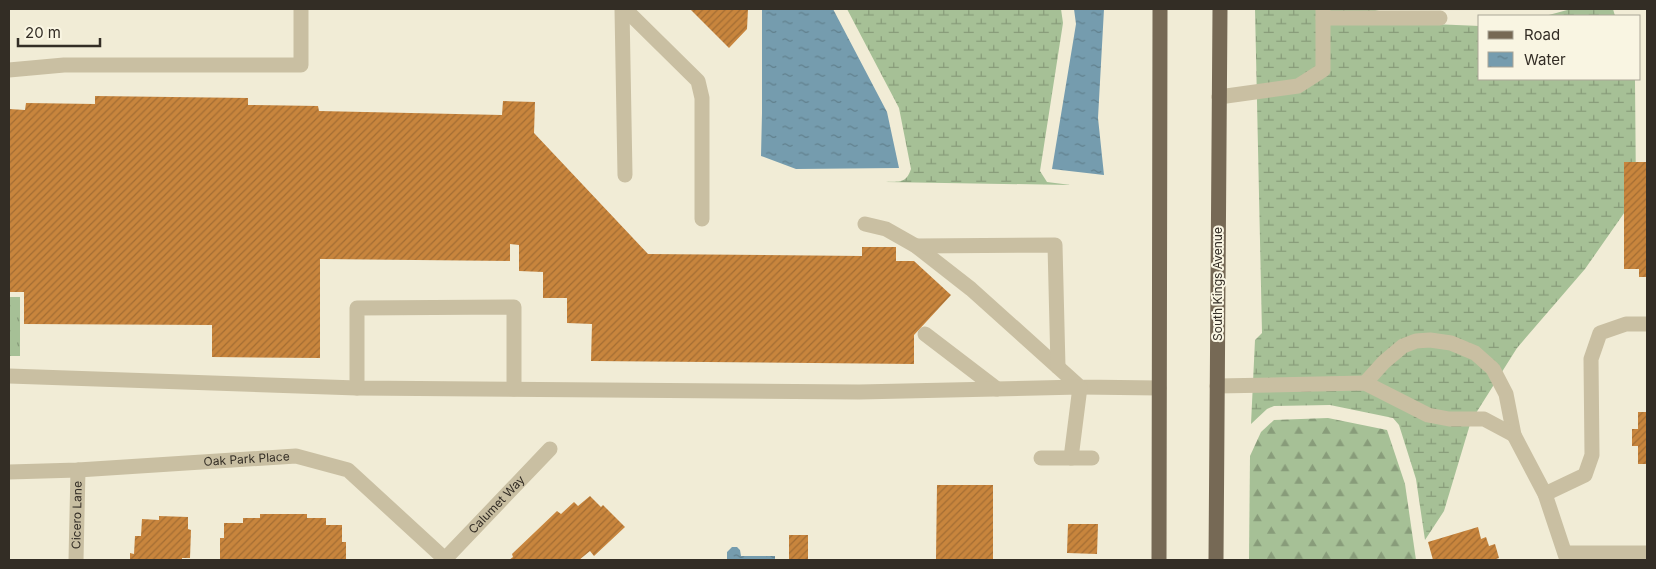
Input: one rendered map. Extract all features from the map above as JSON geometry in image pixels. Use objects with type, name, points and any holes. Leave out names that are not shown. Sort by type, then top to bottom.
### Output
[{"type":"main road","points":[[1159,560],[1160,9]]},
{"type":"main road","name":"South Kings Avenue","points":[[1216,560],[1220,9]]},
{"type":"street","points":[[9,70],[64,65],[301,64],[301,9]]},
{"type":"street","points":[[623,9],[626,175]]},
{"type":"street","points":[[623,9],[698,81],[702,98],[702,219]]},
{"type":"street","points":[[1219,97],[1298,86],[1323,70],[1323,14],[1440,18]]},
{"type":"street","points":[[865,224],[886,229],[916,246],[971,289],[1080,387]]},
{"type":"street","points":[[916,246],[1055,245],[1058,367]]},
{"type":"street","points":[[357,388],[357,308],[514,307],[514,389]]},
{"type":"street","points":[[1545,494],[1586,475],[1592,455],[1591,359],[1600,333],[1626,324],[1647,324]]},
{"type":"street","points":[[925,334],[996,389]]},
{"type":"street","points":[[1365,383],[1384,362],[1403,346],[1416,341],[1430,340],[1451,343],[1474,353],[1493,369],[1506,394],[1514,435],[1545,494],[1566,556],[1647,553]]},
{"type":"street","points":[[9,376],[357,388],[849,392],[1080,387],[1159,388]]},
{"type":"street","points":[[1217,386],[1365,383],[1428,415],[1449,419],[1484,419],[1514,435]]},
{"type":"street","points":[[1071,458],[1080,387]]},
{"type":"street","name":"Calumet Way","points":[[445,560],[550,450]]},
{"type":"street","name":"Oak Park Place","points":[[9,472],[78,470],[296,456],[348,470],[445,560]]},
{"type":"street","points":[[1042,458],[1092,458]]},
{"type":"street","name":"Cicero Lane","points":[[76,560],[78,470]]},
{"type":"green space","points":[[847,9],[1061,9],[1063,23],[1040,171],[1047,182],[1071,185],[886,182],[904,179],[911,169],[899,108]]},
{"type":"green space","points":[[1255,9],[1371,9],[1432,24],[1478,26],[1478,80],[1635,80],[1636,196],[1585,269],[1517,348],[1471,421],[1444,511],[1425,540],[1416,479],[1399,425],[1393,418],[1330,405],[1274,406],[1267,409],[1251,424],[1255,340],[1262,333]]},
{"type":"green space","points":[[1571,9],[1613,9],[1615,15],[1549,15]]},
{"type":"green space","points":[[9,297],[20,297],[20,356],[9,356]]},
{"type":"green space","points":[[1328,418],[1387,430],[1405,484],[1416,560],[1249,560],[1250,456],[1261,432],[1274,420]]},
{"type":"water","points":[[762,9],[833,9],[887,112],[899,168],[796,169],[761,156]]},
{"type":"water","points":[[1074,9],[1104,9],[1098,118],[1104,175],[1052,169],[1076,24]]},
{"type":"water","points":[[732,547],[737,547],[740,550],[741,556],[775,556],[775,560],[727,560],[727,552]]},
{"type":"building","points":[[690,9],[748,9],[747,29],[729,48]]},
{"type":"building","points":[[95,96],[248,98],[248,105],[318,106],[319,111],[502,115],[503,101],[535,102],[534,133],[648,254],[862,256],[862,247],[896,247],[896,261],[914,261],[951,295],[914,335],[914,364],[591,361],[592,324],[567,323],[567,298],[543,298],[543,272],[519,271],[519,245],[510,244],[510,261],[320,259],[320,358],[212,357],[212,325],[24,324],[24,292],[9,292],[9,109],[25,110],[26,103],[95,104]]},
{"type":"building","points":[[1624,162],[1647,162],[1647,277],[1639,277],[1639,269],[1624,269]]},
{"type":"building","points":[[1638,412],[1647,412],[1647,464],[1638,464],[1638,446],[1632,446],[1632,429],[1638,429]]},
{"type":"building","points":[[937,485],[993,485],[993,560],[936,560]]},
{"type":"building","points":[[590,496],[601,507],[603,505],[625,527],[594,556],[590,551],[579,560],[509,560],[513,557],[512,554],[557,511],[561,514],[574,502],[578,506]]},
{"type":"building","points":[[260,514],[307,514],[307,518],[326,518],[326,525],[342,525],[342,542],[346,542],[346,560],[220,560],[220,538],[224,538],[224,523],[243,523],[243,518],[260,518]]},
{"type":"building","points":[[159,516],[188,517],[188,529],[191,530],[190,558],[182,558],[182,560],[130,560],[130,553],[134,554],[135,536],[141,536],[142,519],[159,520]]},
{"type":"building","points":[[1068,524],[1098,524],[1097,554],[1067,553]]},
{"type":"building","points":[[1478,527],[1481,539],[1486,537],[1489,546],[1495,544],[1499,558],[1493,560],[1433,560],[1428,542]]},
{"type":"building","points":[[789,535],[808,535],[808,560],[789,560]]}]
